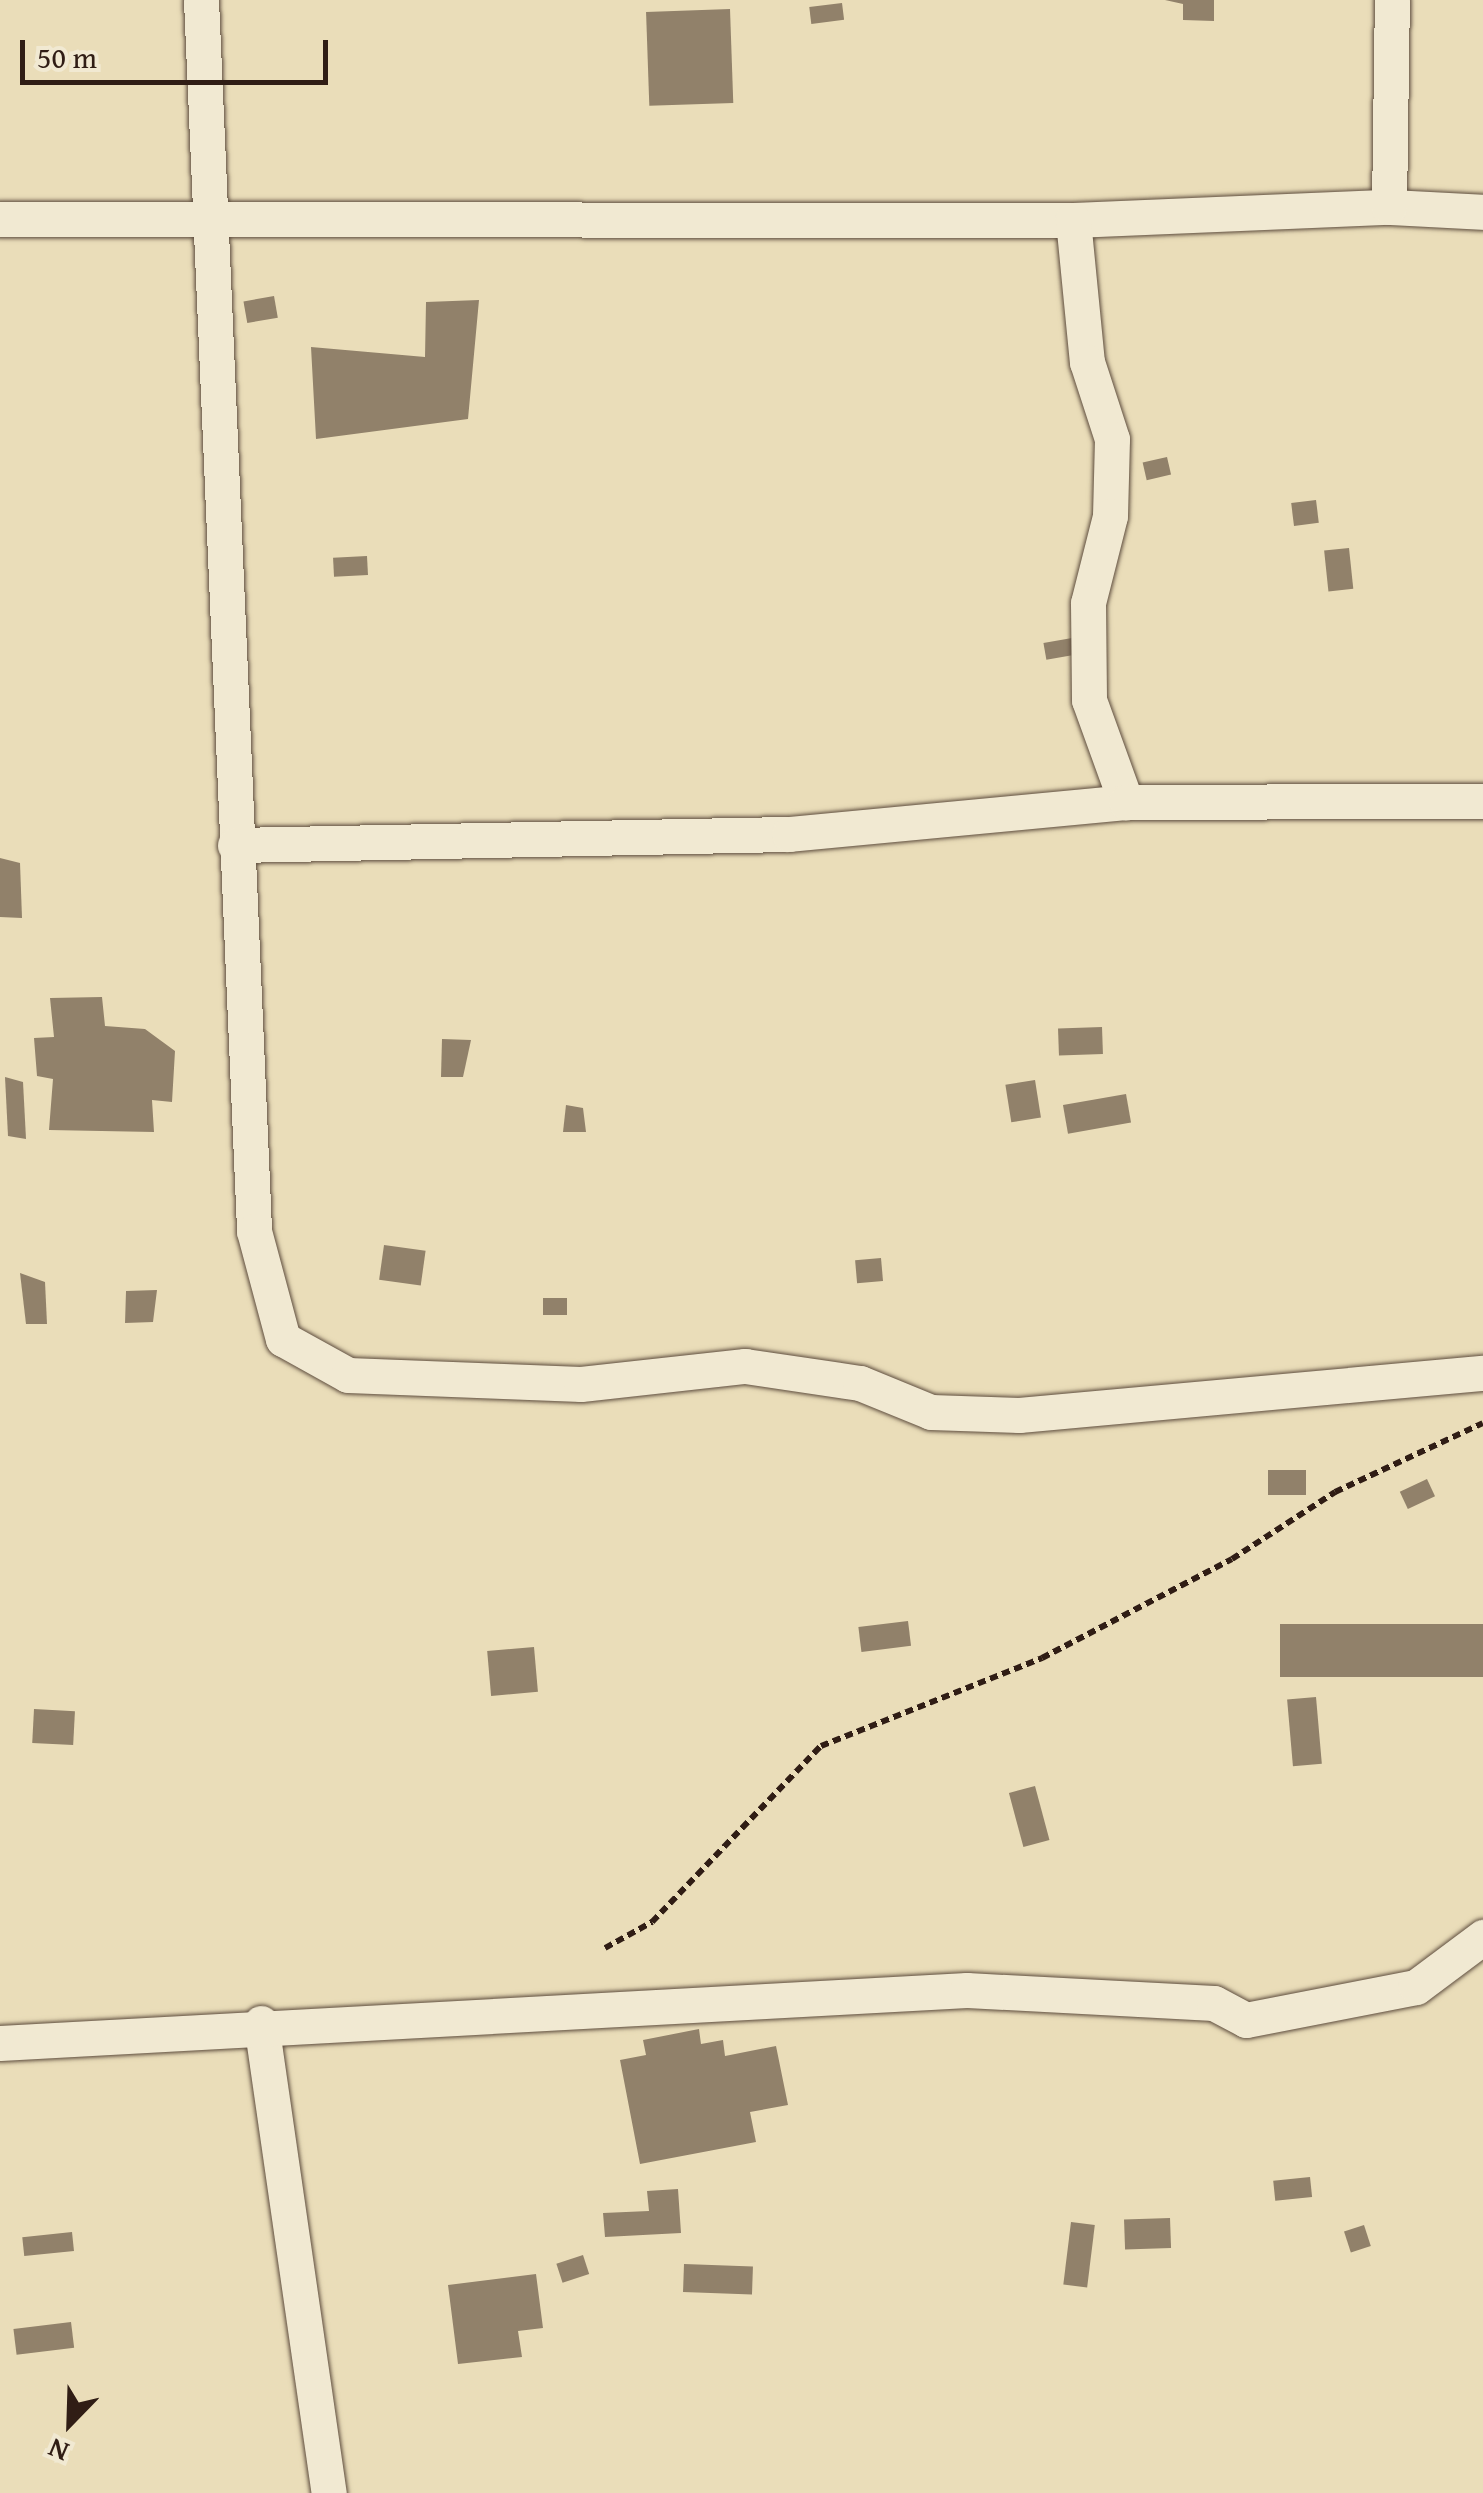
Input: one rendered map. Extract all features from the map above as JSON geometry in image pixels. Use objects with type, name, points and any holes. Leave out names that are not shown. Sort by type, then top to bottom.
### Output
[{"type":"street","points":[[201,0],[204,217],[254,1231],[284,1339],[348,1375],[581,1384],[746,1366],[860,1383],[931,1412],[1018,1415],[1483,1373]]},
{"type":"street","points":[[1389,207],[1392,0]]},
{"type":"street","points":[[0,219],[1073,220],[1389,207],[1483,212]]},
{"type":"street","points":[[1073,220],[1087,362],[1112,439],[1110,516],[1088,603],[1089,700],[1126,802]]},
{"type":"street","points":[[235,845],[790,834],[1126,802],[1483,801]]},
{"type":"street","points":[[0,2043],[261,2024],[967,1990],[1214,2003],[1246,2020],[1416,1988],[1483,1937]]},
{"type":"street","points":[[261,2024],[330,2493]]},
{"type":"path","points":[[605,1948],[652,1922],[821,1746],[1042,1658],[1232,1559],[1335,1492],[1483,1423]]},
{"type":"building","points":[[1165,0],[1214,0],[1214,21],[1183,20],[1183,4]]},
{"type":"building","points":[[842,3],[844,20],[811,24],[809,7]]},
{"type":"building","points":[[730,9],[733,103],[649,106],[646,12]]},
{"type":"building","points":[[274,296],[278,318],[247,323],[243,301]]},
{"type":"building","points":[[479,300],[468,419],[316,439],[311,347],[425,357],[426,302]]},
{"type":"building","points":[[1167,457],[1171,475],[1147,480],[1143,463]]},
{"type":"building","points":[[1316,500],[1319,523],[1294,526],[1291,503]]},
{"type":"building","points":[[1349,548],[1353,589],[1328,591],[1324,551]]},
{"type":"building","points":[[367,556],[368,575],[334,577],[333,558]]},
{"type":"building","points":[[1072,638],[1075,655],[1046,660],[1043,643]]},
{"type":"building","points":[[0,858],[20,863],[22,918],[0,917]]},
{"type":"building","points":[[102,997],[105,1026],[145,1029],[175,1051],[172,1102],[152,1100],[154,1132],[49,1130],[53,1079],[37,1076],[34,1038],[54,1037],[50,998]]},
{"type":"building","points":[[1102,1027],[1103,1054],[1059,1056],[1058,1029]]},
{"type":"building","points":[[442,1039],[471,1040],[463,1077],[441,1077]]},
{"type":"building","points":[[5,1077],[23,1082],[26,1139],[8,1136]]},
{"type":"building","points":[[1035,1080],[1041,1118],[1011,1122],[1005,1085]]},
{"type":"building","points":[[1126,1094],[1131,1123],[1068,1134],[1063,1105]]},
{"type":"building","points":[[566,1105],[583,1108],[586,1132],[563,1132]]},
{"type":"building","points":[[384,1245],[426,1251],[421,1286],[379,1280]]},
{"type":"building","points":[[881,1258],[883,1281],[857,1283],[855,1260]]},
{"type":"building","points":[[20,1273],[45,1282],[47,1324],[26,1324]]},
{"type":"building","points":[[157,1290],[153,1322],[125,1323],[126,1291]]},
{"type":"building","points":[[543,1298],[567,1298],[567,1315],[543,1315]]},
{"type":"building","points":[[1268,1470],[1306,1470],[1306,1495],[1268,1495]]},
{"type":"building","points":[[1427,1479],[1435,1496],[1408,1509],[1400,1492]]},
{"type":"building","points":[[908,1621],[911,1646],[861,1652],[858,1627]]},
{"type":"building","points":[[1280,1624],[1483,1624],[1483,1677],[1280,1677]]},
{"type":"building","points":[[534,1647],[538,1692],[491,1696],[487,1651]]},
{"type":"building","points":[[1316,1697],[1322,1764],[1293,1766],[1287,1700]]},
{"type":"building","points":[[34,1709],[75,1711],[73,1745],[32,1743]]},
{"type":"building","points":[[1035,1786],[1049,1840],[1023,1847],[1009,1793]]},
{"type":"building","points":[[699,2029],[701,2044],[723,2040],[725,2056],[776,2046],[788,2105],[750,2112],[756,2142],[640,2164],[620,2060],[646,2055],[643,2040]]},
{"type":"building","points":[[1310,2177],[1312,2197],[1275,2201],[1273,2181]]},
{"type":"building","points":[[678,2189],[681,2233],[605,2237],[603,2213],[649,2211],[647,2191]]},
{"type":"building","points":[[1170,2218],[1171,2248],[1125,2250],[1124,2220]]},
{"type":"building","points":[[1071,2222],[1095,2225],[1087,2287],[1063,2285]]},
{"type":"building","points":[[1364,2225],[1371,2246],[1351,2252],[1344,2231]]},
{"type":"building","points":[[72,2232],[74,2251],[24,2256],[22,2237]]},
{"type":"building","points":[[583,2255],[589,2274],[563,2283],[556,2264]]},
{"type":"building","points":[[684,2264],[753,2266],[752,2294],[683,2292]]},
{"type":"building","points":[[536,2274],[543,2328],[518,2331],[522,2357],[458,2364],[448,2285]]},
{"type":"building","points":[[71,2322],[74,2348],[17,2355],[13,2329]]}]
